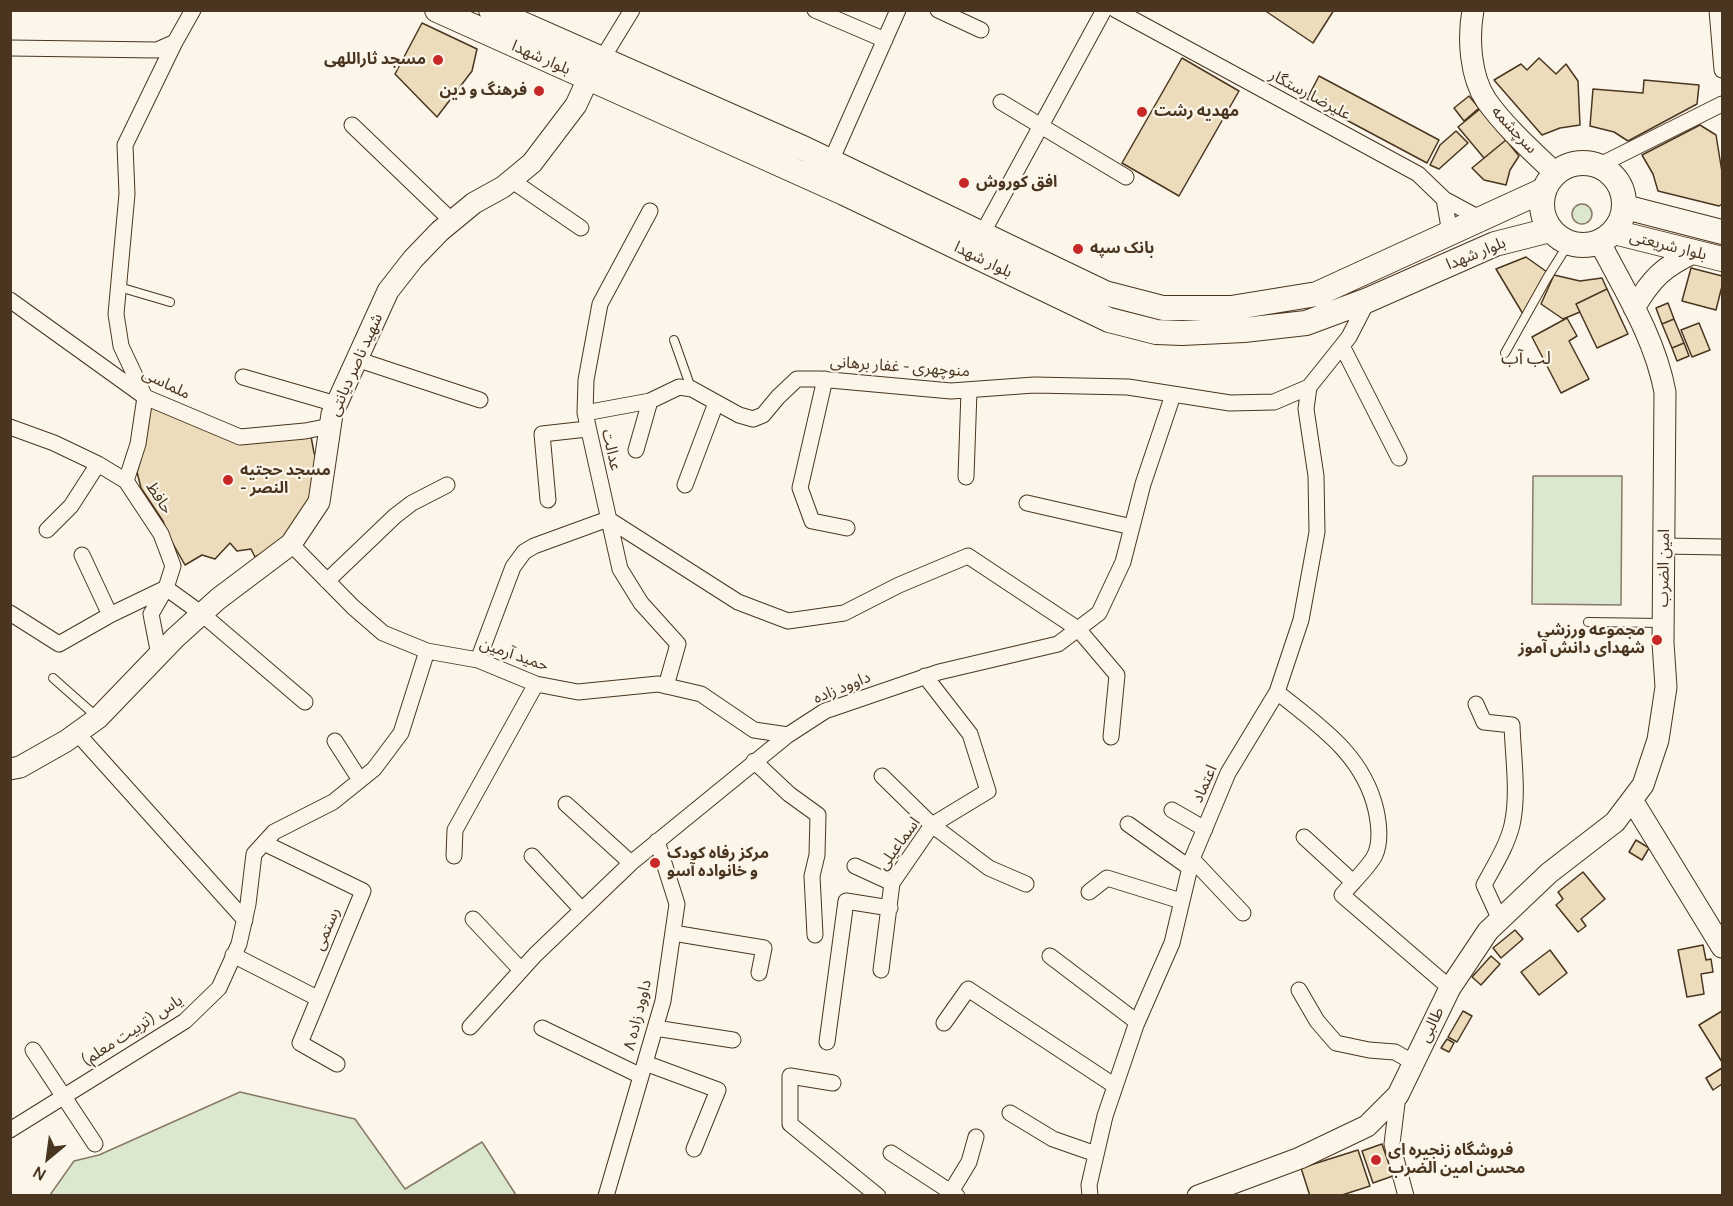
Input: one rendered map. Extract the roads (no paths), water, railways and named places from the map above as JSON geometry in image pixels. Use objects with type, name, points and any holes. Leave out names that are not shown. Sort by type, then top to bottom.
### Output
[{"type":"main road","name":"بلوار شهدا","points":[[437,10],[831,161],[1109,320],[1156,332],[1244,330],[1306,323],[1368,300],[1495,244],[1559,237]]},
{"type":"main road","name":"بلوار شهدا","points":[[491,10],[595,69],[844,193],[1105,293],[1163,308],[1231,308],[1317,294],[1481,219],[1550,182]]},
{"type":"main road","name":"سرچشمه","points":[[1473,10],[1470,24],[1471,51],[1476,75],[1485,98],[1550,182]]},
{"type":"main road","name":"شهید ناصر دیانتی","points":[[14,770],[78,733],[98,718],[218,599],[291,544],[319,502],[330,426],[336,404],[388,291],[413,259],[452,221],[532,163],[576,105],[595,69]]},
{"type":"main road","points":[[1585,163],[1598,166],[1609,172],[1618,182],[1624,194],[1625,207],[1623,216],[1607,238],[1584,246],[1559,237],[1543,211],[1550,182],[1572,164],[1585,163]]},
{"type":"main road","name":"بلوار شریعتی","points":[[1625,207],[1722,232]]},
{"type":"main road","name":"بلوار شریعتی","points":[[1607,238],[1695,252],[1722,259]]},
{"type":"main road","name":"امین الضرب","points":[[1607,238],[1634,308],[1651,341],[1661,368],[1665,392],[1663,623],[1666,687],[1658,740],[1643,785],[1632,800]]},
{"type":"main road","points":[[1634,308],[1647,286],[1657,275],[1675,262],[1695,252]]},
{"type":"main road","points":[[1632,800],[1720,937]]},
{"type":"main road","name":"طالبی","points":[[1198,1196],[1226,1191],[1367,1126],[1398,1095],[1450,988],[1488,931],[1550,873],[1615,822],[1632,800]]},
{"type":"street","points":[[126,481],[138,444],[145,397],[121,346],[116,314],[127,194],[126,145],[175,42],[193,10]]},
{"type":"street","points":[[595,69],[632,10]]},
{"type":"street","points":[[815,10],[885,40]]},
{"type":"street","points":[[831,161],[898,10]]},
{"type":"street","points":[[938,10],[981,30]]},
{"type":"street","points":[[978,245],[1104,10]]},
{"type":"street","name":"علیرضا رستگار","points":[[1116,10],[1418,174],[1444,199],[1481,219]]},
{"type":"street","points":[[1718,10],[1722,70]]},
{"type":"street","points":[[10,48],[158,50],[175,42]]},
{"type":"street","points":[[1001,102],[1126,177]]},
{"type":"street","points":[[1598,166],[1722,104]]},
{"type":"street","points":[[352,126],[452,221]]},
{"type":"street","points":[[511,180],[581,228]]},
{"type":"street","points":[[1444,199],[1450,233]]},
{"type":"street","name":"عدالت","points":[[650,211],[600,304],[586,380],[585,413],[620,569],[641,603],[678,644],[666,686]]},
{"type":"street","points":[[1309,387],[1349,337],[1368,300]]},
{"type":"street","name":"ملماسی","points":[[13,308],[145,397],[240,437],[330,426]]},
{"type":"street","points":[[1342,346],[1398,458]]},
{"type":"street","points":[[356,359],[480,400]]},
{"type":"street","points":[[243,377],[336,404]]},
{"type":"street","name":"منوچهری - غفار برهانی","points":[[692,389],[739,415],[753,419],[763,415],[796,379],[825,379],[969,391],[1034,386],[1128,387],[1230,403],[1274,402],[1309,387]]},
{"type":"street","points":[[825,379],[800,488],[812,521],[847,528]]},
{"type":"street","points":[[585,413],[650,400],[679,387],[692,389]]},
{"type":"street","name":"اعتماد","points":[[1090,1196],[1089,1185],[1105,1116],[1137,1022],[1172,943],[1191,863],[1228,773],[1277,692],[1301,620],[1317,532],[1316,476],[1306,409],[1309,387]]},
{"type":"street","points":[[966,477],[969,391]]},
{"type":"street","name":"داوود زاده","points":[[470,1027],[521,970],[631,863],[788,735],[825,711],[925,676],[1058,644],[1099,613],[1123,562],[1143,484],[1173,395]]},
{"type":"street","points":[[636,450],[650,400]]},
{"type":"street","points":[[685,485],[717,404]]},
{"type":"street","name":"حافظ","points":[[10,427],[54,443],[98,464],[126,481],[161,534],[173,566],[166,588],[151,614],[159,655]]},
{"type":"street","points":[[548,500],[542,434],[587,429]]},
{"type":"street","points":[[47,530],[71,506],[98,464]]},
{"type":"street","points":[[327,581],[395,516],[412,503],[447,485]]},
{"type":"street","points":[[1027,502],[1132,527]]},
{"type":"street","points":[[478,660],[513,567],[524,552],[534,546],[608,519],[738,602],[788,621],[844,613],[899,585],[968,556],[1078,629],[1117,675],[1111,737]]},
{"type":"street","name":"حمید آرمین","points":[[291,544],[352,607],[382,633],[427,651],[478,660],[536,684],[578,692],[658,684],[701,694],[754,730],[788,735]]},
{"type":"street","points":[[1664,546],[1722,547]]},
{"type":"street","points":[[82,555],[110,615]]},
{"type":"street","points":[[10,613],[59,644],[110,615],[166,588],[202,614],[305,702]]},
{"type":"street","name":"یاس (تربیت معلم)","points":[[10,1130],[185,1022],[219,988],[239,944],[254,854],[274,832],[333,802],[374,769],[401,733],[427,651]]},
{"type":"street","name":"اسماعیلی","points":[[881,970],[892,883],[932,825],[988,791],[970,734],[925,676]]},
{"type":"street","points":[[454,856],[455,831],[536,684]]},
{"type":"street","points":[[1277,692],[1328,733],[1355,760],[1373,794],[1380,826],[1375,855],[1342,895],[1450,988]]},
{"type":"street","points":[[1476,704],[1484,722],[1512,725],[1514,798],[1512,825],[1484,885],[1500,920]]},
{"type":"street","points":[[78,733],[244,920]]},
{"type":"street","points":[[335,741],[360,780]]},
{"type":"street","points":[[754,761],[789,794],[818,815],[817,855],[812,876],[815,934]]},
{"type":"street","points":[[882,776],[932,825],[989,868],[1026,884]]},
{"type":"street","points":[[566,804],[631,863]]},
{"type":"street","points":[[1172,810],[1205,829]]},
{"type":"street","points":[[1128,824],[1191,863],[1243,913]]},
{"type":"street","points":[[1304,837],[1353,882]]},
{"type":"street","name":"داوود زاده ۸","points":[[606,1196],[663,1000],[673,933],[677,904],[657,841]]},
{"type":"street","name":"رستمی","points":[[264,843],[363,891],[300,1043],[337,1064]]},
{"type":"street","points":[[532,856],[582,910]]},
{"type":"street","points":[[855,866],[892,883]]},
{"type":"street","points":[[1089,892],[1107,878],[1181,901]]},
{"type":"street","points":[[827,1042],[846,901],[890,908]]},
{"type":"street","points":[[473,919],[521,970]]},
{"type":"street","points":[[673,933],[764,948],[759,973]]},
{"type":"street","points":[[233,955],[317,998]]},
{"type":"street","points":[[1050,956],[1137,1022]]},
{"type":"street","points":[[944,1023],[968,989],[1115,1086]]},
{"type":"street","points":[[1299,990],[1317,1021],[1336,1043],[1369,1050],[1395,1052],[1414,1063]]},
{"type":"street","points":[[542,1028],[643,1069],[718,1090],[694,1149]]},
{"type":"street","points":[[655,1028],[734,1040]]},
{"type":"street","points":[[33,1050],[94,1144]]},
{"type":"street","points":[[833,1083],[790,1076],[790,1124],[878,1196]]},
{"type":"street","points":[[1398,1095],[1392,1144],[1407,1196]]},
{"type":"street","points":[[1010,1113],[1053,1139],[1096,1154]]},
{"type":"street","points":[[891,1153],[954,1193],[969,1162],[976,1137]]},
{"type":"lane","points":[[1505,353],[1547,278],[1559,237]]},
{"type":"lane","points":[[119,287],[170,302]]},
{"type":"lane","points":[[674,340],[692,389]]},
{"type":"lane","points":[[1588,622],[1663,623]]},
{"type":"lane","points":[[53,678],[98,718]]},
{"type":"place","name":"مسجد ثاراللهی","points":[[438,60]]},
{"type":"place","name":"فرهنگ و دین","points":[[539,91]]},
{"type":"place","name":"مهدیه رشت","points":[[1142,112]]},
{"type":"place","name":"افق کوروش","points":[[964,183]]},
{"type":"place","name":"بانک سپه","points":[[1078,249]]},
{"type":"place","name":"مسجد حجتیه - النصر","points":[[228,480]]},
{"type":"place","name":"مجموعه ورزشی شهدای دانش آموز","points":[[1657,640]]},
{"type":"place","name":"مرکز رفاه کودک و خانواده آسو","points":[[655,863]]},
{"type":"place","name":"فروشگاه زنجیره ای محسن امین الضرب","points":[[1376,1160]]},
{"type":"district","name":"لب آب","points":[[1526,359]]}]
